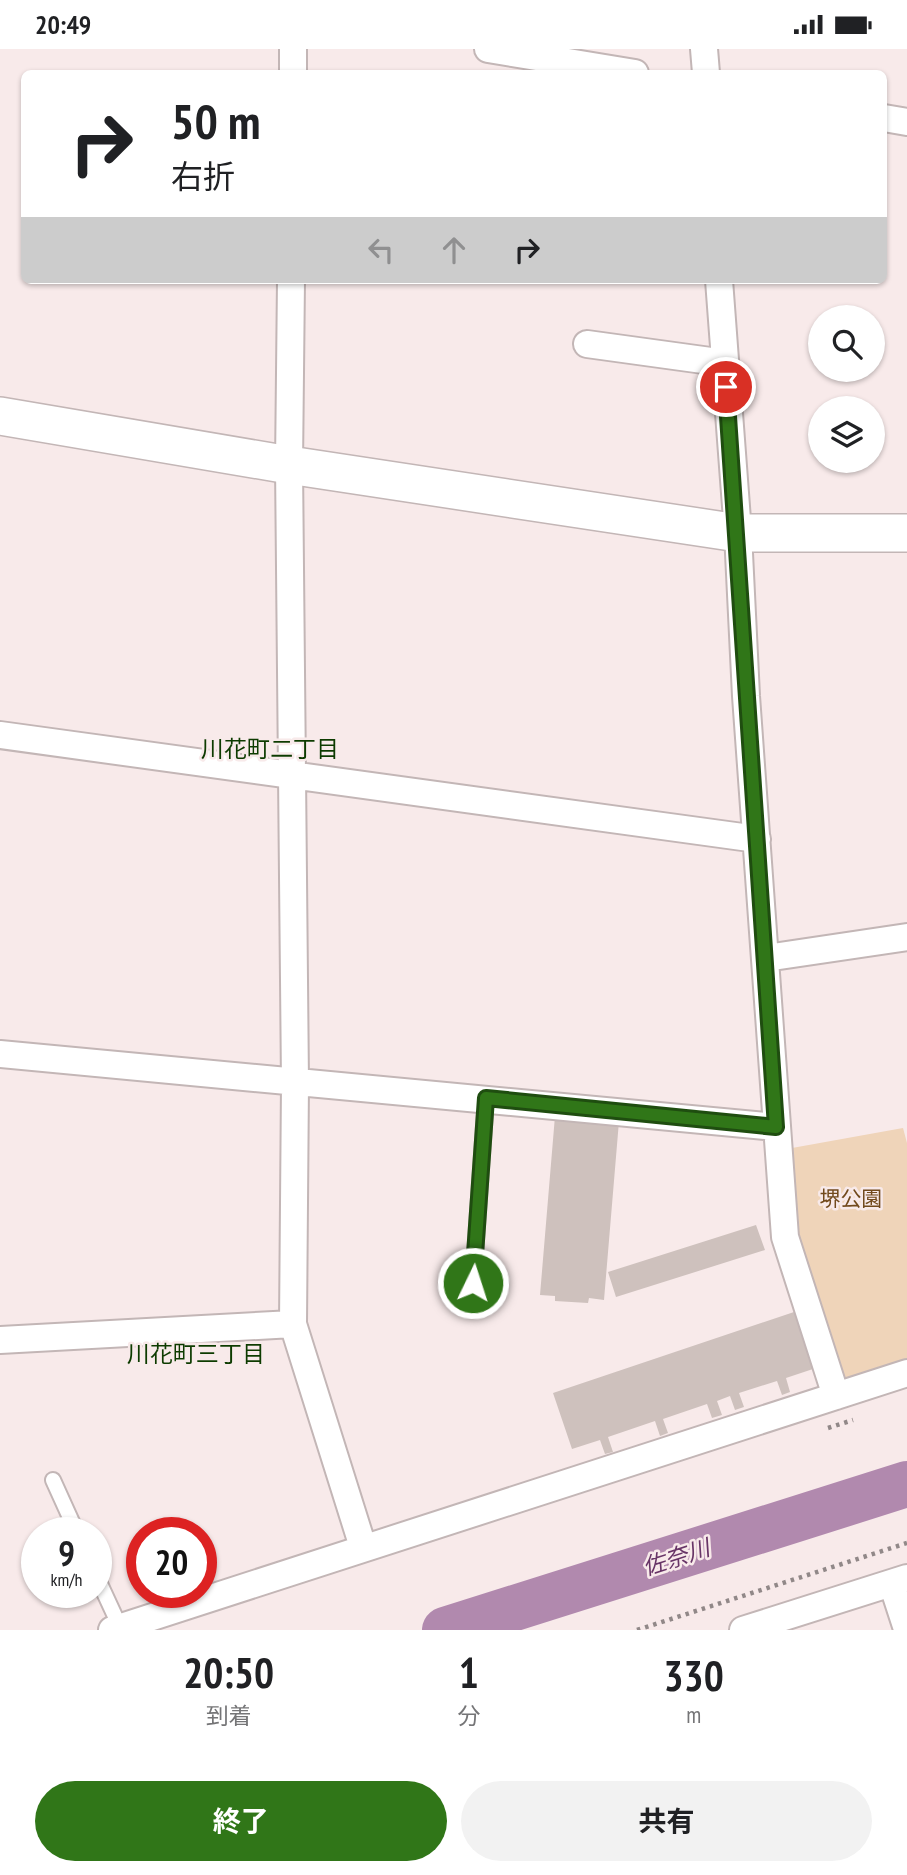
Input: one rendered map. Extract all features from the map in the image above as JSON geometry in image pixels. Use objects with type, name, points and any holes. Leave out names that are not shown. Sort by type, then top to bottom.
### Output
[{"type":"street","points":[[293,49],[293,70]]},
{"type":"street","points":[[488,49],[617,70]]},
{"type":"street","points":[[704,49],[706,70]]},
{"type":"street","points":[[887,119],[907,122]]},
{"type":"street","points":[[291,284],[289,465],[295,1083],[293,1324],[363,1547]]},
{"type":"street","points":[[719,284],[785,1237],[836,1396]]},
{"type":"street","points":[[587,344],[725,363]]},
{"type":"street","points":[[0,416],[289,465],[738,533],[907,533]]},
{"type":"street","points":[[0,735],[757,839]]},
{"type":"street","points":[[766,958],[907,937]]},
{"type":"street","points":[[0,1054],[776,1127]]},
{"type":"street","points":[[0,1340],[293,1324]]},
{"type":"street","points":[[116,1629],[907,1373]]},
{"type":"street","points":[[743,1630],[900,1581],[907,1629]]},
{"type":"lane","points":[[473,1283],[486,1098]]},
{"type":"lane","points":[[53,1480],[70,1517]]},
{"type":"lane","points":[[108,1608],[116,1629]]},
{"type":"path","points":[[637,1630],[907,1543]]},
{"type":"green space","name":"堺公園","points":[[903,1128],[907,1143],[907,1364],[847,1383],[798,1237],[792,1148]]},
{"type":"building","points":[[555,1116],[619,1121],[604,1300],[589,1298],[588,1303],[555,1301],[555,1296],[540,1295]]},
{"type":"building","points":[[756,1225],[765,1250],[616,1297],[608,1272]]},
{"type":"building","points":[[794,1312],[813,1369],[786,1378],[790,1392],[782,1395],[777,1381],[739,1393],[744,1407],[735,1410],[730,1396],[717,1401],[722,1415],[712,1418],[707,1404],[663,1419],[668,1433],[660,1436],[655,1421],[608,1437],[613,1452],[605,1454],[600,1440],[572,1449],[553,1393]]},
{"type":"waterway","name":"佐奈川","points":[[445,1630],[907,1484]]},
{"type":"district","name":"川花町二丁目","points":[[270,748]]},
{"type":"district","name":"川花町三丁目","points":[[196,1353]]},
{"type":"route","points":[[473,1283],[486,1098],[776,1127],[746,696],[738,533],[726,387]]}]
